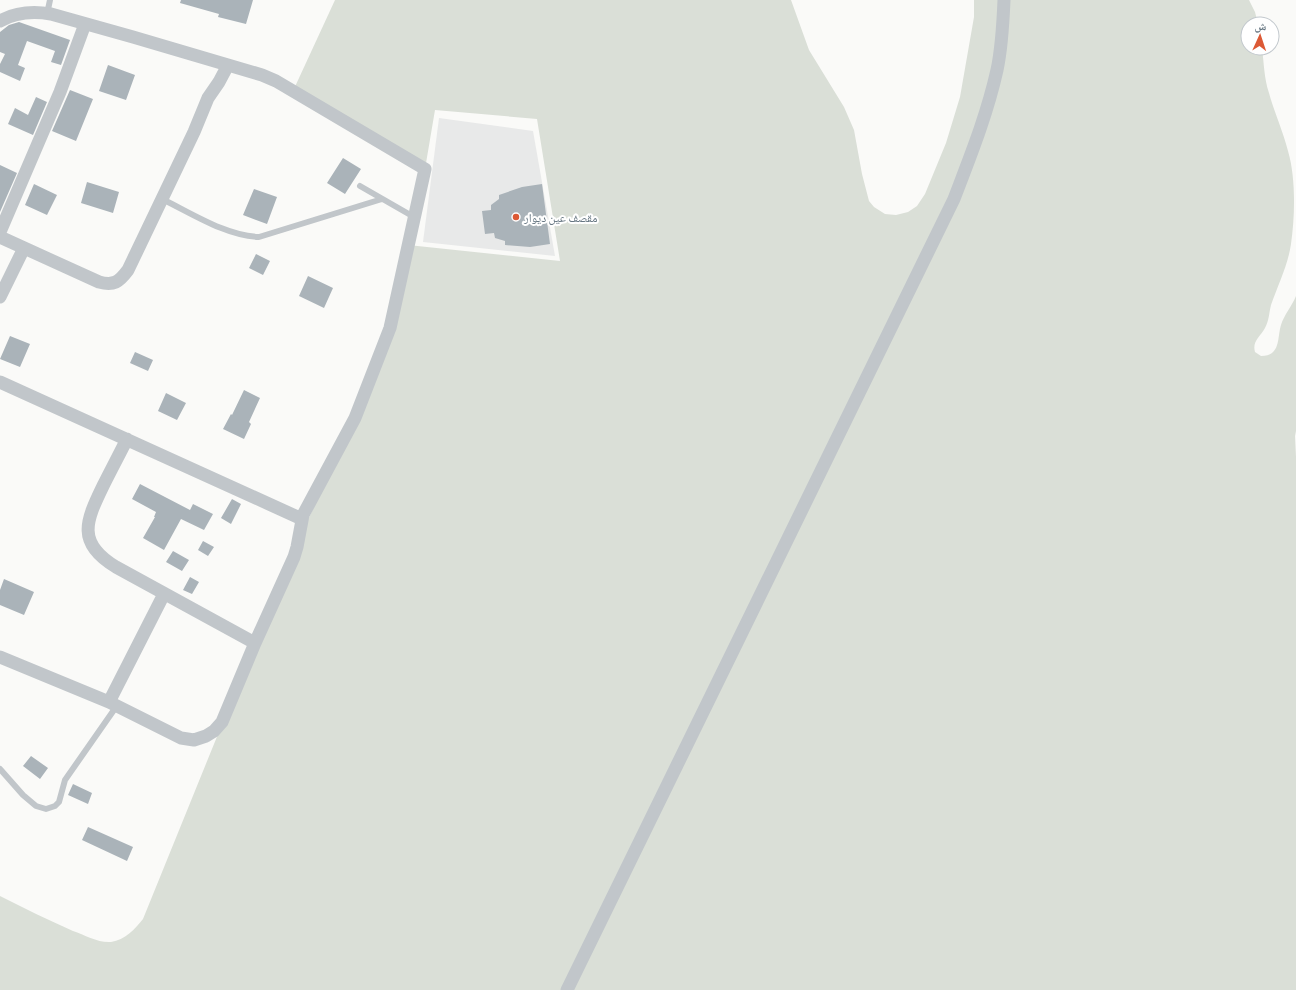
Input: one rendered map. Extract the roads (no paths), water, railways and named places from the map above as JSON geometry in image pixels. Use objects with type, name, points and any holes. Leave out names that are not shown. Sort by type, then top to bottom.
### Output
[{"type":"street","points":[[567,990],[954,199],[981,127],[997,70],[1001,45],[1004,0]]},
{"type":"street","points":[[0,21],[17,14],[47,14],[262,75],[276,81],[425,169],[390,328],[364,399],[306,509],[302,519],[294,557],[255,643],[226,715],[218,727],[206,736],[194,740],[181,738],[112,704],[0,657]]},
{"type":"street","points":[[0,232],[60,92],[85,24]]},
{"type":"street","points":[[0,237],[99,282],[112,284],[121,279],[128,270],[194,132],[208,98],[228,65]]},
{"type":"street","points":[[0,297],[24,248]]},
{"type":"street","points":[[0,382],[302,519]]},
{"type":"street","points":[[127,439],[91,510],[88,523],[89,538],[96,551],[107,562],[255,643]]},
{"type":"street","points":[[112,704],[164,594]]},
{"type":"lane","points":[[47,14],[50,0]]},
{"type":"lane","points":[[360,186],[414,217]]},
{"type":"lane","points":[[162,199],[220,228],[237,234],[249,236],[266,235],[335,212],[382,199]]},
{"type":"lane","points":[[0,769],[23,795],[36,806],[46,809],[55,806],[59,802],[65,780],[112,704]]},
{"type":"place","name":"مقصف عين ديوار","points":[[516,217]]}]
